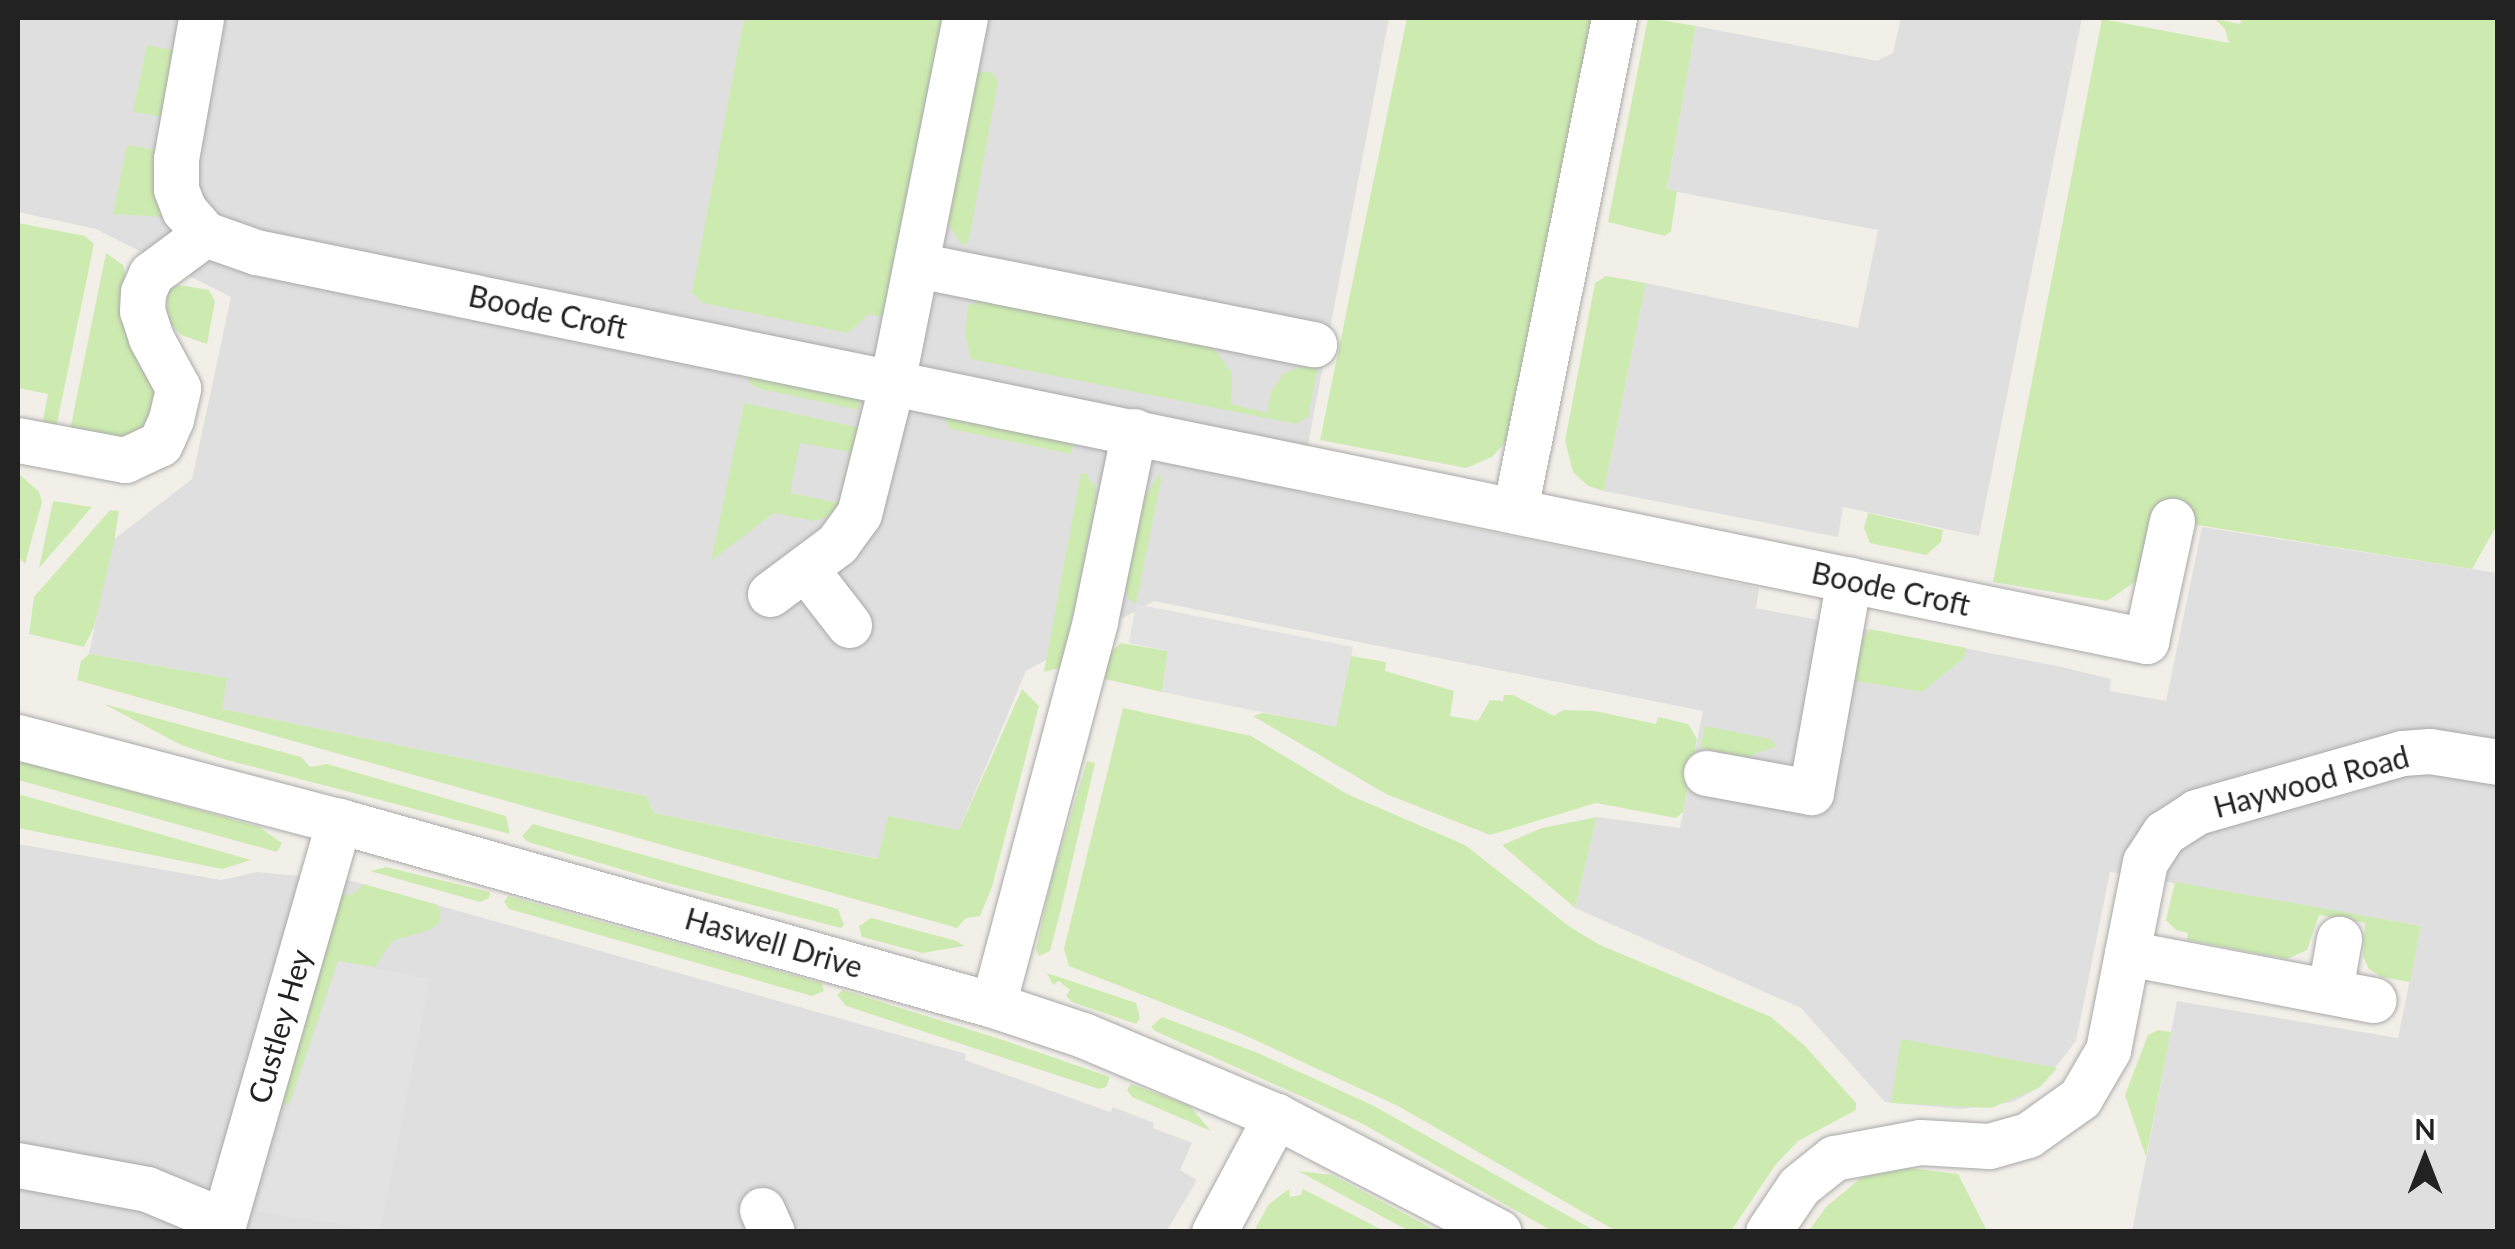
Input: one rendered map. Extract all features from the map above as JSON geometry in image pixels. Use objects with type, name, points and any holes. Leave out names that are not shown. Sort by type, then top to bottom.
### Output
[{"type":"street","points":[[18,440],[125,460],[160,444],[178,388],[151,338],[142,311],[142,292],[150,274],[205,234],[184,210],[176,189],[176,159],[201,18]]},
{"type":"street","points":[[849,625],[788,581],[837,544],[859,514],[892,384],[965,18]]},
{"type":"street","points":[[1516,510],[1614,18]]},
{"type":"street","name":"Boode Croft","points":[[205,234],[256,252],[2146,641],[2172,521]]},
{"type":"street","points":[[917,265],[1314,344]]},
{"type":"street","points":[[993,1004],[1095,622],[1134,432]]},
{"type":"street","points":[[1706,773],[1811,792],[1848,580]]},
{"type":"street","name":"Haswell Drive","points":[[18,738],[340,820],[993,1004],[1082,1035],[1276,1116],[1499,1232]]},
{"type":"street","name":"Haywood Road","points":[[2127,953],[2145,862],[2164,833],[2196,812],[2402,753],[2430,751],[2498,762]]},
{"type":"street","name":"Custley Hey","points":[[223,1226],[340,820]]},
{"type":"street","points":[[2330,991],[2339,939]]},
{"type":"street","points":[[1768,1232],[1799,1186],[1834,1158],[1920,1142],[1988,1146],[2028,1135],[2050,1123],[2080,1098],[2108,1050],[2127,953],[2374,1000]]},
{"type":"street","points":[[1214,1232],[1276,1116]]},
{"type":"street","points":[[18,1165],[146,1189],[223,1226]]},
{"type":"shaded area","points":[[18,18],[1389,18],[1299,492],[1759,588],[1756,608],[2062,667],[2111,679],[2110,691],[2166,701],[2202,527],[2497,573],[2497,1231],[2132,1231],[2177,1001],[2398,1038],[2421,926],[2110,872],[2076,1041],[2040,1087],[2013,1102],[1961,1109],[1885,1102],[1801,1008],[1575,908],[1597,817],[1680,828],[1703,711],[1154,601],[1026,671],[959,830],[879,859],[654,813],[646,796],[221,709],[226,678],[89,654],[112,541],[192,479],[231,297],[96,229],[18,212]]},
{"type":"shaded area","points":[[1901,18],[2082,18],[1979,536],[1843,507],[1838,537],[1604,491],[1646,283],[1858,328],[1878,230],[1667,190],[1696,26],[1877,61],[1893,53]]},
{"type":"shaded area","points":[[1136,604],[1353,647],[1336,727],[1162,692],[1168,651],[1129,643]]},
{"type":"shaded area","points":[[18,844],[221,880],[257,872],[352,881],[966,1054],[965,1060],[1110,1112],[1113,1107],[1192,1143],[1180,1170],[1197,1180],[1166,1232],[18,1231]]},
{"type":"shaded area","points":[[338,961],[430,979],[380,1231],[256,1211]]},
{"type":"green space","points":[[744,18],[943,18],[884,311],[880,317],[869,314],[848,333],[703,303],[692,293]]},
{"type":"green space","points":[[1407,18],[1597,18],[1510,437],[1492,457],[1466,468],[1320,440]]},
{"type":"green space","points":[[1648,18],[1696,26],[1667,189],[1677,191],[1671,231],[1665,236],[1608,222]]},
{"type":"green space","points":[[2242,18],[2497,18],[2498,523],[2472,569],[2172,521],[2145,575],[2107,601],[1993,582],[2102,19],[2229,43],[2225,29],[2215,19],[2240,24]]},
{"type":"green space","points":[[147,45],[178,51],[163,117],[133,112]]},
{"type":"green space","points":[[975,72],[992,72],[998,82],[969,240],[963,246],[945,220]]},
{"type":"green space","points":[[127,145],[157,150],[163,217],[113,214]]},
{"type":"green space","points":[[18,223],[85,236],[94,244],[56,428],[42,426],[48,394],[18,388]]},
{"type":"green space","points":[[106,253],[123,265],[156,393],[153,414],[140,431],[119,438],[70,430]]},
{"type":"green space","points":[[1606,276],[1646,283],[1604,491],[1588,486],[1573,472],[1565,441],[1595,283]]},
{"type":"green space","points":[[167,283],[209,290],[215,301],[207,344],[181,335],[167,320]]},
{"type":"green space","points":[[980,299],[1213,347],[1232,373],[1231,404],[1267,413],[1271,392],[1284,373],[1307,365],[1318,367],[1308,417],[1296,424],[971,359],[965,334],[968,306]]},
{"type":"green space","points":[[746,374],[859,398],[859,410],[761,389],[751,385]]},
{"type":"green space","points":[[744,403],[865,429],[873,440],[834,515],[813,521],[774,513],[711,561]],"holes":[[[800,443],[850,452],[839,503],[790,493]]]},
{"type":"green space","points":[[946,412],[1074,443],[1071,454],[951,429],[945,420]]},
{"type":"green space","points":[[18,473],[39,492],[42,502],[25,564],[18,556]]},
{"type":"green space","points":[[1081,473],[1088,474],[1089,481],[1096,485],[1096,499],[1062,667],[1044,672]]},
{"type":"green space","points":[[1160,473],[1136,604],[1128,599],[1124,586],[1140,505]]},
{"type":"green space","points":[[53,501],[92,507],[39,568]]},
{"type":"green space","points":[[110,510],[119,511],[114,542],[94,627],[84,647],[29,634],[34,597]]},
{"type":"green space","points":[[1868,513],[1943,530],[1941,542],[1926,555],[1870,543],[1864,528]]},
{"type":"green space","points":[[1870,629],[1966,648],[1964,658],[1922,692],[1856,681],[1852,676],[1858,644]]},
{"type":"green space","points":[[1121,643],[1168,651],[1162,692],[1105,679],[1108,655]]},
{"type":"green space","points":[[89,654],[227,678],[222,709],[646,796],[654,813],[878,859],[888,816],[959,830],[1022,689],[1039,706],[992,887],[980,916],[966,918],[957,928],[77,680],[81,661]]},
{"type":"green space","points":[[1351,656],[1386,662],[1385,671],[1454,691],[1450,716],[1478,721],[1490,700],[1503,701],[1504,695],[1513,695],[1554,716],[1563,710],[1595,711],[1656,724],[1658,717],[1688,724],[1697,739],[1683,812],[1676,818],[1596,803],[1490,835],[1386,794],[1253,716],[1263,713],[1336,726]]},
{"type":"green space","points":[[104,704],[301,757],[310,767],[327,764],[506,816],[510,834],[223,759],[181,745]]},
{"type":"green space","points":[[1123,708],[1251,736],[1347,794],[1465,845],[1570,927],[1600,945],[1771,1017],[1805,1046],[1856,1103],[1856,1110],[1798,1141],[1776,1164],[1731,1231],[1616,1231],[1398,1106],[1242,1034],[1069,966],[1064,949]]},
{"type":"green space","points":[[1705,726],[1770,739],[1777,746],[1747,757],[1700,748]]},
{"type":"green space","points":[[21,760],[259,827],[282,843],[277,852],[18,780]]},
{"type":"green space","points":[[1087,761],[1095,763],[1061,909],[1050,951],[1039,956],[1036,950],[1051,882]]},
{"type":"green space","points":[[18,794],[251,860],[222,869],[18,828]]},
{"type":"green space","points":[[1597,817],[1575,908],[1502,845],[1542,828]]},
{"type":"green space","points":[[533,824],[838,909],[844,925],[841,928],[671,884],[528,842],[522,836]]},
{"type":"green space","points":[[386,867],[490,892],[489,898],[480,902],[370,871]]},
{"type":"green space","points":[[2175,882],[2421,926],[2410,982],[2381,977],[2369,969],[2363,956],[2365,923],[2319,915],[2307,950],[2287,959],[2187,940],[2188,933],[2176,930],[2166,920]]},
{"type":"green space","points":[[363,884],[438,905],[441,921],[430,930],[392,941],[375,967],[338,961],[289,1104],[278,1107],[340,892],[351,896]]},
{"type":"green space","points":[[508,896],[821,983],[824,991],[812,996],[509,909],[504,902]]},
{"type":"green space","points":[[871,918],[964,946],[922,953],[862,937],[859,926]]},
{"type":"green space","points":[[1047,973],[1136,1003],[1140,1018],[1136,1024],[1072,1002],[1066,996],[1070,990],[1059,981],[1053,985]]},
{"type":"green space","points":[[843,990],[1110,1077],[1106,1087],[1099,1089],[846,1006],[837,995]]},
{"type":"green space","points":[[1162,1017],[1258,1053],[1372,1105],[1595,1231],[1552,1231],[1361,1123],[1155,1031],[1151,1027]]},
{"type":"green space","points":[[2158,1030],[2171,1032],[2146,1157],[2125,1095],[2148,1035]]},
{"type":"green space","points":[[1901,1039],[2057,1068],[2040,1087],[1991,1108],[1891,1103]]},
{"type":"green space","points":[[1131,1084],[1190,1106],[1211,1131],[1132,1097],[1127,1090]]},
{"type":"green space","points":[[1909,1168],[1958,1174],[1987,1231],[1808,1232],[1826,1207],[1862,1177]]},
{"type":"green space","points":[[1298,1171],[1332,1175],[1437,1231],[1409,1231]]},
{"type":"green space","points":[[1289,1189],[1290,1197],[1301,1195],[1303,1189],[1384,1231],[1254,1231],[1269,1204]]}]
